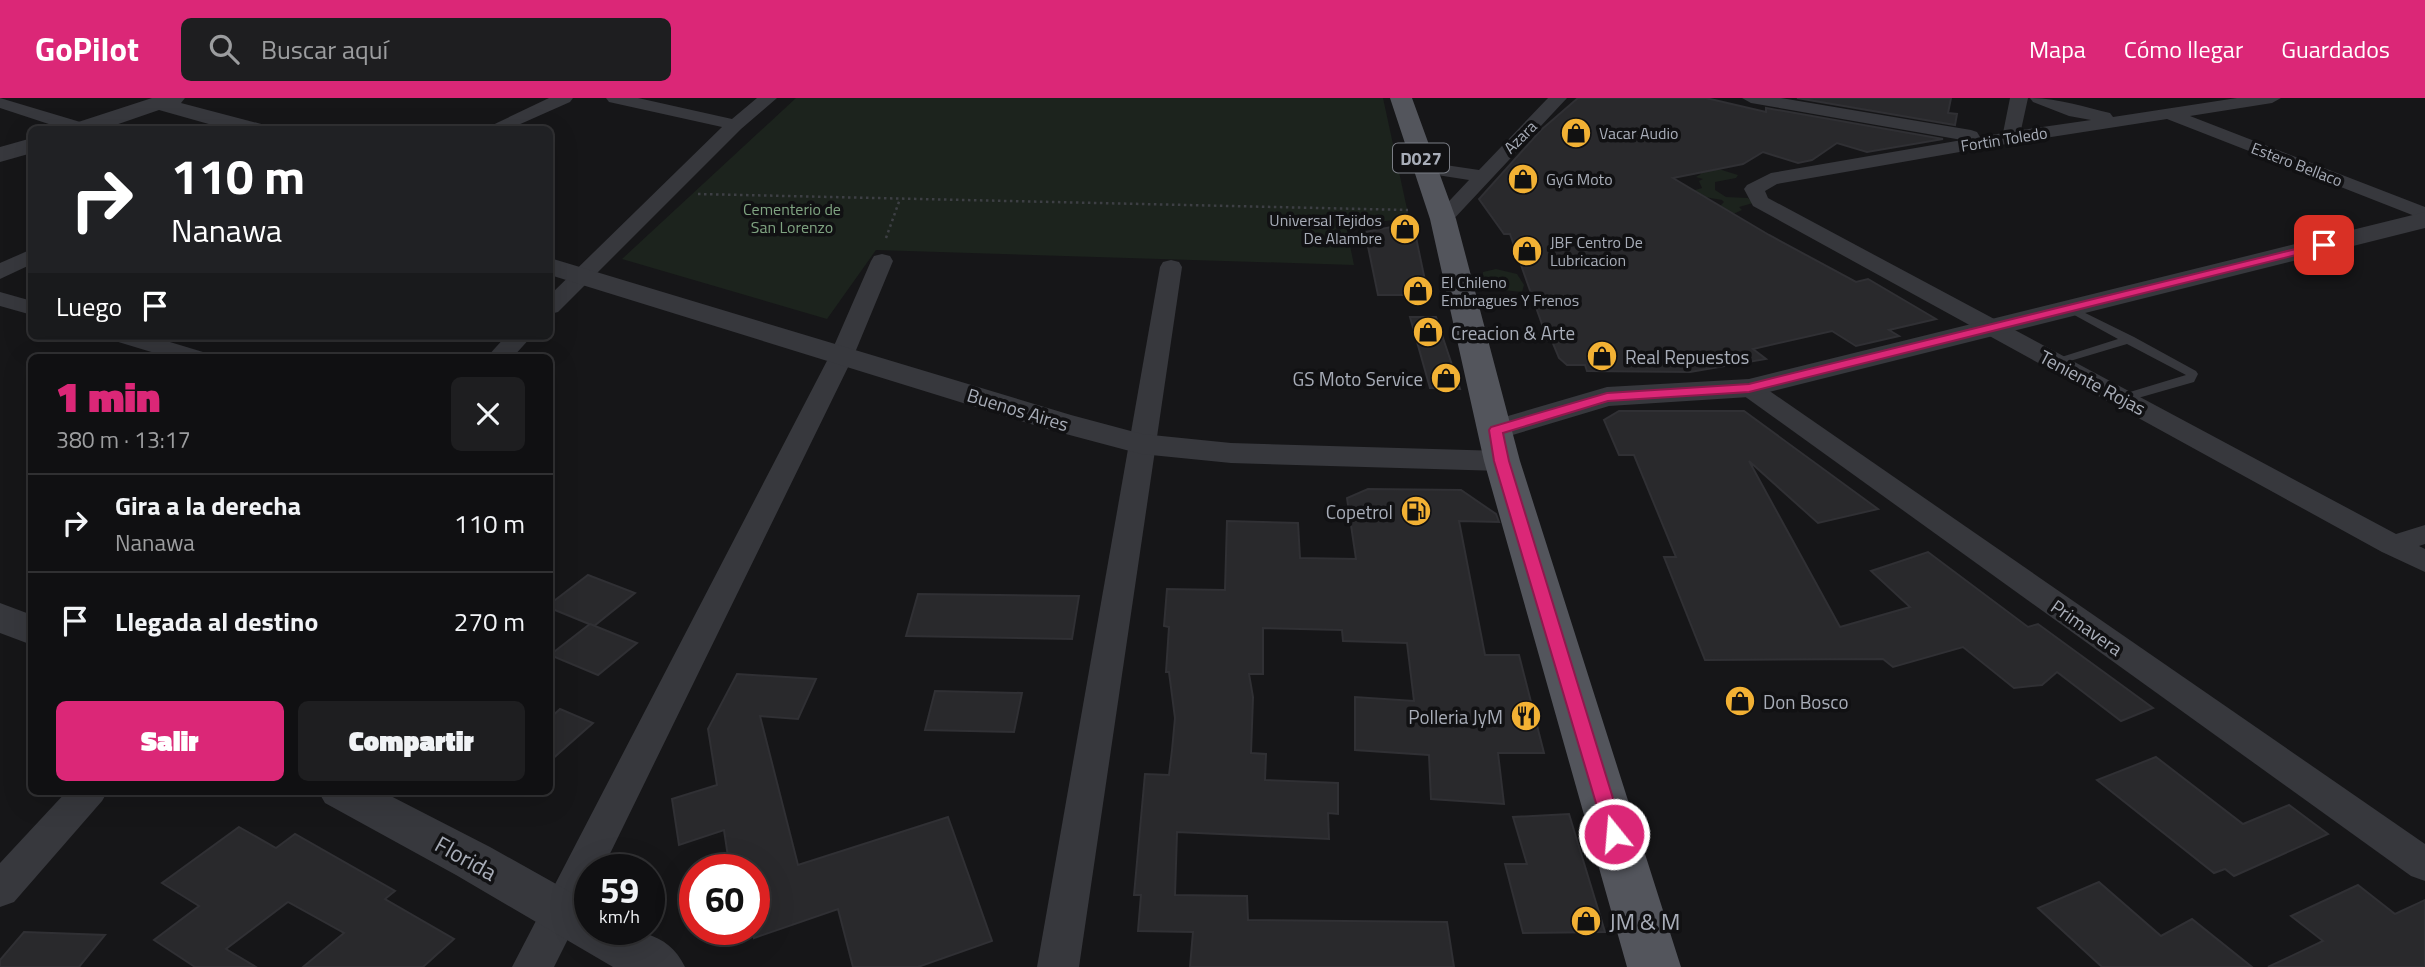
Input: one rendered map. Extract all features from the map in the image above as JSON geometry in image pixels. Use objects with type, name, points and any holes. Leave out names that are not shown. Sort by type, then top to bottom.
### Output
[{"type":"main road","name":"D027","points":[[1401,98],[1443,219],[1499,446],[1654,967]]},
{"type":"street","points":[[500,126],[564,98]]},
{"type":"street","points":[[615,98],[735,125]]},
{"type":"street","points":[[553,304],[735,125],[768,98]]},
{"type":"street","name":"Azara","points":[[1443,219],[1558,98]]},
{"type":"street","points":[[1751,98],[2003,139],[2011,126],[2019,98]]},
{"type":"street","points":[[2039,98],[2075,112],[2126,120]]},
{"type":"street","name":"Fortin Toledo","points":[[1760,202],[1754,189],[1771,179],[2003,139],[2272,98]]},
{"type":"street","points":[[88,126],[166,101],[244,126]]},
{"type":"street","points":[[0,102],[70,126]]},
{"type":"street","name":"Estero Bellaco","points":[[2168,114],[2425,214]]},
{"type":"street","points":[[0,155],[28,146]]},
{"type":"street","points":[[1425,168],[1481,176]]},
{"type":"street","name":"Teniente Rojas","points":[[1760,202],[2425,562]]},
{"type":"street","name":"Buenos Aires","points":[[553,267],[1059,422],[1141,444],[1231,453],[1499,446],[1607,397],[1749,388],[2425,220]]},
{"type":"street","points":[[612,854],[842,355],[884,249]]},
{"type":"street","points":[[0,272],[28,257]]},
{"type":"street","points":[[1058,967],[1171,267]]},
{"type":"street","points":[[0,299],[28,307]]},
{"type":"street","points":[[137,340],[184,354]]},
{"type":"street","points":[[502,354],[516,340]]},
{"type":"street","name":"Primavera","points":[[1749,388],[2425,865]]},
{"type":"street","points":[[2393,545],[2425,534]]},
{"type":"street","points":[[0,616],[28,630]]},
{"type":"street","points":[[0,890],[85,795]]},
{"type":"street","name":"Florida","points":[[348,795],[574,920]]},
{"type":"street","points":[[533,967],[574,929]]},
{"type":"street","name":"Florida","points":[[620,945],[659,967]]},
{"type":"lane","points":[[2071,309],[2190,371],[2192,377],[2124,398]]},
{"type":"lane","points":[[2056,362],[2130,339]]},
{"type":"path","points":[[665,193],[1408,210]]},
{"type":"path","points":[[884,249],[900,199]]},
{"type":"green space","name":"Cementerio de San Lorenzo","points":[[796,98],[1383,98],[1409,218],[1346,226],[1354,265],[876,250],[827,319],[622,259]]},
{"type":"green space","points":[[1709,166],[1738,175],[1736,178],[1715,182],[1715,190],[1726,197],[1748,198],[1753,203],[1739,207],[1742,210],[1731,215],[1717,209],[1724,202],[1722,200],[1699,196],[1692,191],[1702,188],[1699,181],[1703,179],[1696,177],[1701,174],[1698,170]]},
{"type":"green space","points":[[1496,269],[1517,274],[1524,285],[1522,292],[1492,289],[1483,282],[1483,272]]},
{"type":"building","points":[[1578,98],[1706,98],[1766,112],[1766,108],[1943,139],[1867,152],[1837,143],[1812,160],[1798,163],[1763,152],[1743,164],[1673,178],[1769,235],[1856,282],[1868,279],[1936,319],[1889,330],[1899,336],[1856,346],[1832,331],[1753,349],[1766,359],[1690,372],[1587,371],[1585,365],[1567,365],[1559,358],[1552,341],[1548,341],[1510,234],[1504,234],[1479,199],[1541,130]]},
{"type":"building","points":[[1797,98],[1951,98],[1948,113],[1957,114],[1955,125]]},
{"type":"building","points":[[1413,223],[1428,295],[1378,295],[1365,232]]},
{"type":"building","points":[[1410,317],[1436,317],[1460,389],[1430,388]]},
{"type":"building","points":[[1619,411],[1744,411],[1878,509],[1818,523],[1749,461],[1840,627],[1910,607],[1871,571],[1928,552],[2028,627],[2038,624],[2153,708],[2121,721],[2057,672],[2042,685],[2014,688],[1963,647],[1893,667],[1883,659],[1705,660],[1664,557],[1676,557],[1634,455],[1619,455],[1604,420]]},
{"type":"building","points":[[1368,489],[1461,490],[1496,514],[1499,522],[1459,521],[1485,655],[1519,655],[1544,753],[1498,753],[1504,804],[1431,799],[1429,755],[1355,750],[1355,697],[1414,701],[1407,643],[1343,641],[1342,630],[1263,628],[1263,674],[1249,674],[1253,697],[1251,753],[1266,754],[1265,780],[1338,783],[1338,814],[1328,813],[1329,839],[1177,832],[1175,895],[1247,896],[1248,920],[1447,922],[1454,967],[1190,967],[1193,932],[1138,931],[1141,895],[1134,895],[1145,774],[1169,775],[1172,750],[1175,718],[1169,672],[1166,672],[1169,627],[1164,626],[1167,589],[1225,590],[1227,521],[1298,523],[1300,558],[1356,559],[1347,498]]},
{"type":"building","points":[[588,575],[635,593],[594,626],[553,609],[553,602]]},
{"type":"building","points":[[918,594],[1079,596],[1072,639],[906,636]]},
{"type":"building","points":[[590,624],[637,643],[598,675],[553,656],[553,653]]},
{"type":"building","points":[[737,674],[816,679],[798,719],[760,716],[798,865],[948,817],[992,941],[918,967],[853,967],[838,909],[770,932],[770,854],[728,854],[724,830],[679,845],[672,799],[717,785],[708,729]]},
{"type":"building","points":[[935,691],[1022,693],[1014,732],[925,730]]},
{"type":"building","points":[[560,709],[593,723],[553,758],[553,715]]},
{"type":"building","points":[[2156,757],[2243,824],[2289,805],[2328,834],[2234,876],[2225,869],[2214,873],[2097,780]]},
{"type":"building","points":[[1569,814],[1605,932],[1523,933],[1505,864],[1527,864],[1513,817]]},
{"type":"building","points":[[239,827],[276,848],[295,834],[395,891],[385,899],[454,939],[423,967],[303,967],[344,933],[288,902],[226,949],[256,967],[195,967],[154,940],[199,906],[162,883]]},
{"type":"building","points":[[2099,882],[2161,936],[2192,919],[2252,967],[2102,967],[2038,908]]},
{"type":"building","points":[[2358,885],[2395,914],[2425,900],[2425,967],[2268,967],[2323,941],[2291,916]]},
{"type":"building","points":[[24,932],[105,935],[79,967],[0,967],[0,960]]},
{"type":"place","name":"Vacar Audio","points":[[1576,133]]},
{"type":"place","name":"GyG Moto","points":[[1523,179]]},
{"type":"place","name":"Universal Tejidos De Alambre","points":[[1405,229]]},
{"type":"place","name":"JBF Centro De Lubricacion","points":[[1527,251]]},
{"type":"place","name":"El Chileno Embragues Y Frenos","points":[[1418,291]]},
{"type":"place","name":"Creacion & Arte","points":[[1428,332]]},
{"type":"place","name":"Real Repuestos","points":[[1602,356]]},
{"type":"place","name":"GS Moto Service","points":[[1446,378]]},
{"type":"place","name":"Copetrol","points":[[1416,511]]},
{"type":"place","name":"Don Bosco","points":[[1740,701]]},
{"type":"place","name":"Polleria JyM","points":[[1526,716]]},
{"type":"place","name":"JM & M","points":[[1586,921]]},
{"type":"route","points":[[1614,834],[1502,461],[1496,430],[1607,397],[1749,388],[2324,245]]}]
